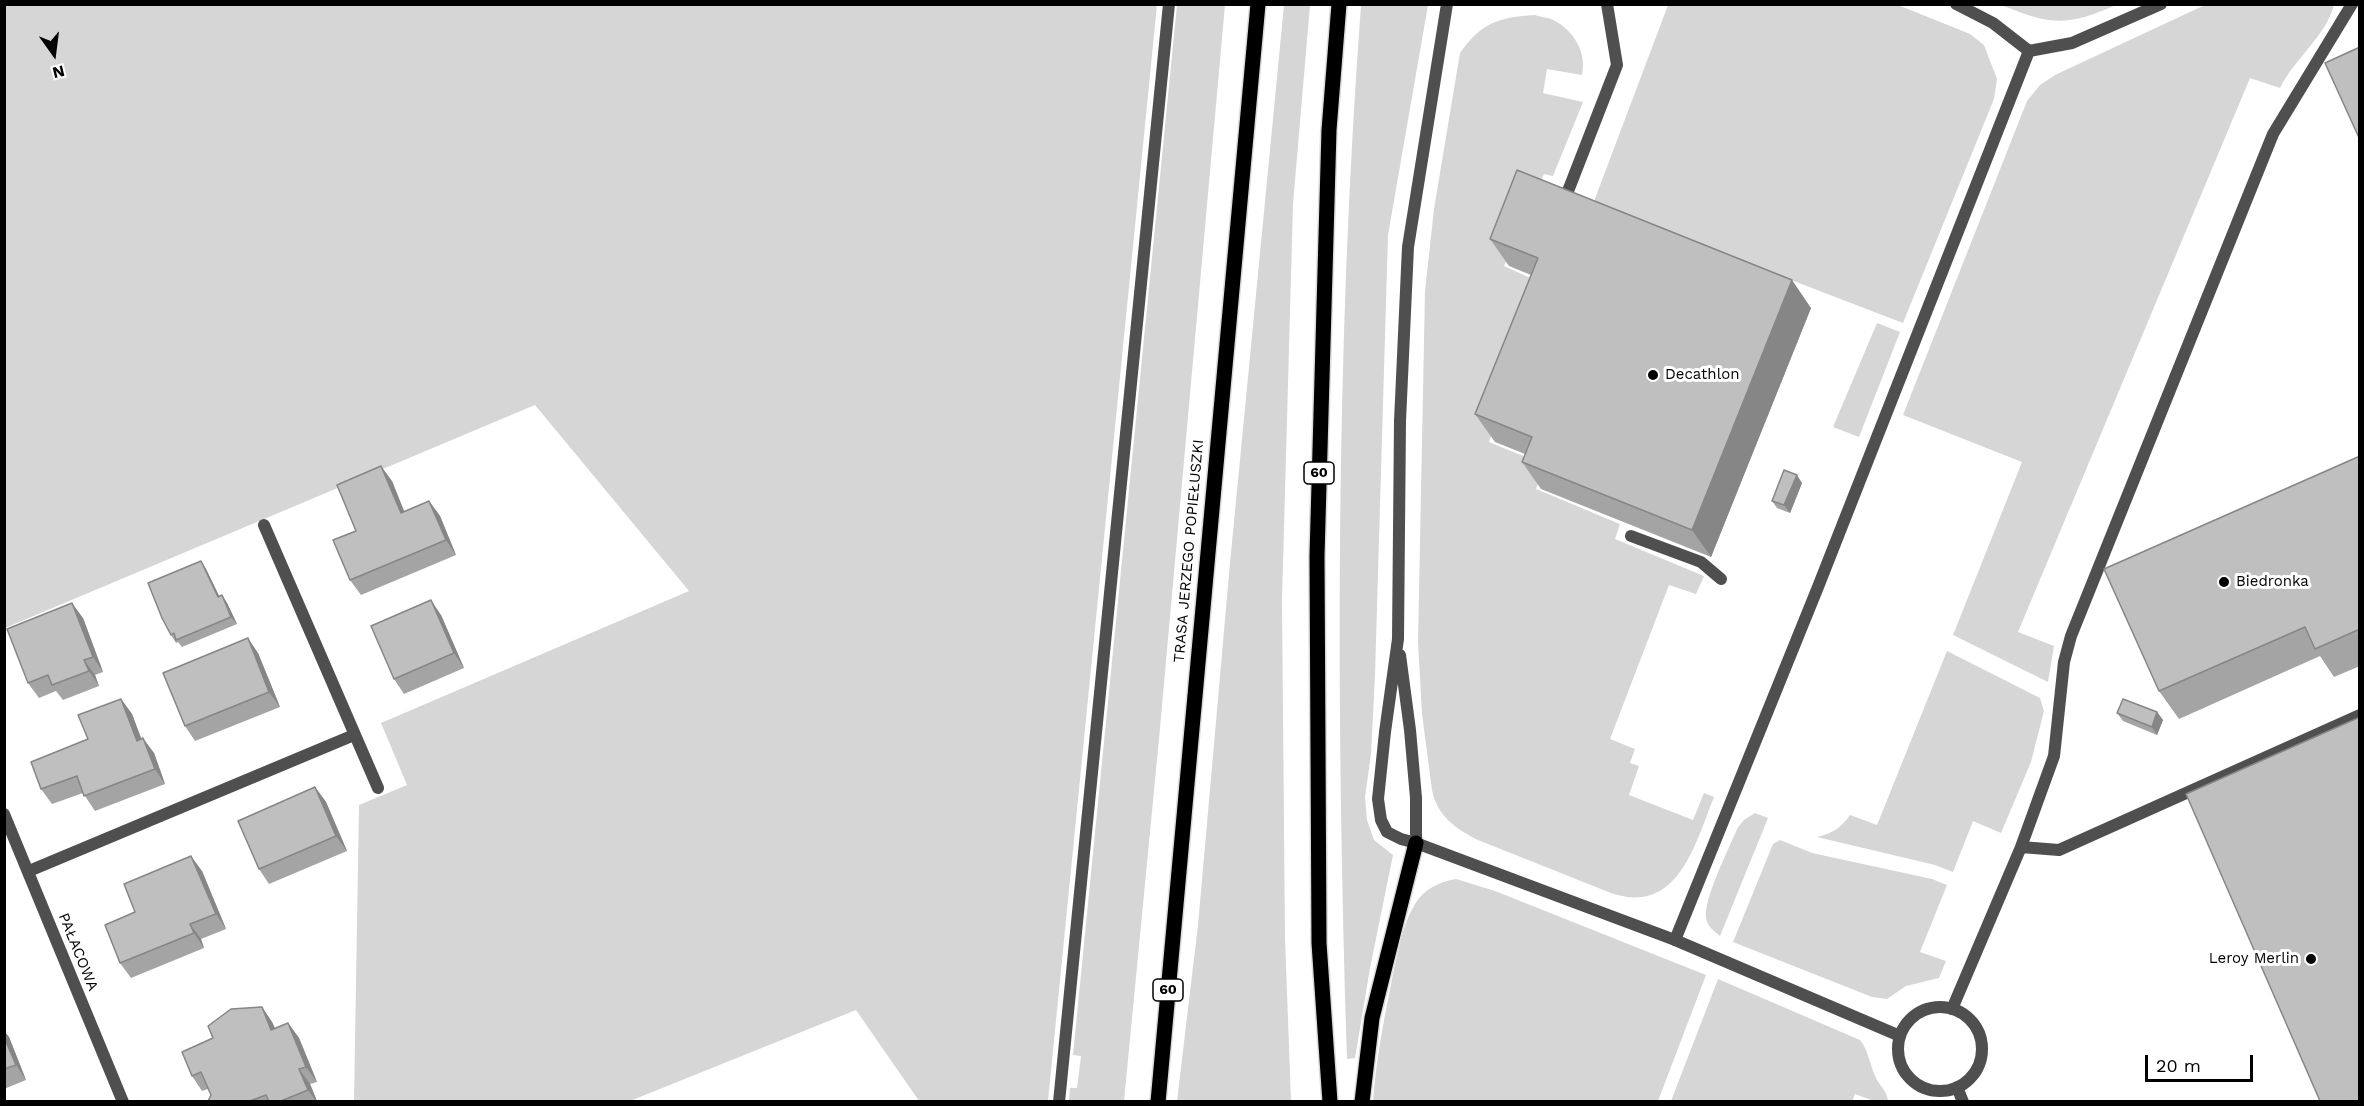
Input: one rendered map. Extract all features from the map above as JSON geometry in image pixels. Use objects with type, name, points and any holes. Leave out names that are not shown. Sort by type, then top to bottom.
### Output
[{"type":"main road","name":"TRASA JERZEGO POPIEŁUSZKI","points":[[1158,1101],[1258,4]]},
{"type":"main road","name":"60","points":[[1329,1101],[1319,943],[1317,556],[1329,130],[1339,4]]},
{"type":"main road","points":[[1362,1101],[1372,1018],[1416,843]]},
{"type":"street","points":[[1059,1101],[1169,4]]},
{"type":"street","points":[[1416,843],[1413,764],[1398,639],[1400,421],[1408,247],[1447,4]]},
{"type":"street","points":[[1562,208],[1617,65],[1607,4]]},
{"type":"street","points":[[1956,4],[1994,23],[2029,51],[2072,44],[2162,4]]},
{"type":"street","points":[[1952,1009],[2020,847],[2054,756],[2064,662],[2071,636],[2273,134],[2352,4]]},
{"type":"street","points":[[1675,940],[1818,587],[2029,51]]},
{"type":"street","points":[[264,525],[378,788]]},
{"type":"street","points":[[1631,536],[1701,562],[1721,579]]},
{"type":"street","points":[[1398,639],[1383,741],[1378,799],[1381,820],[1387,832],[1675,940],[1900,1036]]},
{"type":"street","points":[[2020,847],[2059,850],[2360,715]]},
{"type":"street","points":[[29,871],[354,735]]},
{"type":"street","name":"PAŁACOWA","points":[[4,813],[123,1101]]},
{"type":"street","points":[[1940,1007],[1952,1009],[1973,1023],[1982,1047],[1981,1059],[1976,1071],[1957,1088],[1933,1090],[1911,1080],[1899,1059],[1900,1036],[1906,1024],[1927,1009],[1940,1007]]},
{"type":"street","points":[[1957,1088],[1963,1101]]},
{"type":"shaded area","points":[[2207,4],[2334,5],[2324,27],[2280,88],[2250,78],[2018,632],[2054,646],[2048,682],[1953,635],[2022,462],[1903,415],[2027,101],[2040,85],[2055,75]]},
{"type":"shaded area","points":[[4,5],[1157,5],[1048,1101],[919,1101],[856,1010],[630,1101],[354,1101],[359,805],[407,785],[381,723],[689,591],[535,405],[5,628]]},
{"type":"shaded area","points":[[1177,5],[1225,5],[1124,1101],[1069,1101],[1070,1088],[1077,1088],[1081,1056],[1073,1055]]},
{"type":"shaded area","points":[[1284,5],[1310,5],[1293,204],[1282,600],[1285,938],[1291,1101],[1177,1101],[1198,925],[1230,563]]},
{"type":"shaded area","points":[[1361,5],[1428,5],[1388,235],[1375,675],[1371,754],[1365,797],[1367,820],[1374,840],[1393,855],[1370,968],[1355,1058],[1347,1059],[1341,795],[1340,532],[1346,268]]},
{"type":"shaded area","points":[[1668,5],[1898,5],[1970,34],[1984,45],[1997,79],[1994,99],[1903,323],[1593,204]]},
{"type":"shaded area","points":[[2001,5],[2116,5],[2084,17],[2058,21],[2033,17]]},
{"type":"shaded area","points":[[1535,15],[1551,19],[1567,30],[1577,43],[1583,59],[1582,75],[1547,69],[1543,93],[1583,102],[1553,176],[1544,174],[1504,266],[1548,286],[1489,442],[1545,465],[1536,489],[1620,524],[1615,539],[1704,576],[1696,594],[1669,585],[1610,739],[1635,749],[1630,763],[1639,766],[1629,795],[1693,820],[1704,793],[1714,797],[1691,854],[1681,871],[1668,885],[1653,894],[1634,897],[1611,893],[1478,840],[1449,821],[1438,807],[1432,790],[1422,714],[1418,642],[1425,291],[1434,209],[1460,53],[1483,28],[1501,20]]},
{"type":"shaded area","points":[[1877,323],[1900,332],[1859,437],[1833,427]]},
{"type":"shaded area","points":[[1947,651],[2040,698],[2044,711],[2031,762],[2001,833],[1973,821],[1953,872],[1935,865],[1817,837],[1836,829],[1850,815],[1877,825]]},
{"type":"shaded area","points":[[1755,813],[1768,818],[1720,936],[1711,928],[1706,918],[1709,899],[1738,827]]},
{"type":"shaded area","points":[[1780,840],[1812,853],[1932,879],[1947,885],[1920,952],[1946,961],[1939,978],[1906,986],[1887,999],[1872,997],[1733,942],[1773,844]]},
{"type":"shaded area","points":[[1456,879],[1495,891],[1706,975],[1658,1101],[1373,1101],[1386,1010],[1406,922],[1415,904],[1427,890]]},
{"type":"shaded area","points":[[1718,979],[1860,1040],[1888,1101],[1874,1101],[1855,1094],[1852,1102],[1671,1101]]},
{"type":"building","points":[[2360,47],[2360,140],[2325,63]]},
{"type":"building","name":"Decathlon","points":[[1517,170],[1792,280],[1692,530],[1522,462],[1532,437],[1475,414],[1538,258],[1490,239]]},
{"type":"building","points":[[2360,456],[2360,629],[2315,649],[2305,627],[2159,691],[2104,569]]},
{"type":"building","points":[[381,466],[401,513],[429,501],[446,540],[350,580],[333,540],[356,531],[337,485]]},
{"type":"building","points":[[1784,470],[1797,475],[1784,505],[1772,501]]},
{"type":"building","points":[[201,561],[218,597],[222,595],[231,617],[176,640],[174,633],[171,635],[162,618],[148,583]]},
{"type":"building","points":[[431,600],[454,653],[394,679],[371,626]]},
{"type":"building","points":[[72,603],[93,657],[84,660],[89,671],[52,685],[48,675],[28,683],[7,629]]},
{"type":"building","points":[[248,638],[269,692],[185,726],[163,673]]},
{"type":"building","points":[[121,699],[137,741],[143,738],[155,769],[84,796],[77,776],[41,789],[31,762],[88,739],[78,715]]},
{"type":"building","points":[[2123,699],[2157,712],[2152,727],[2117,713]]},
{"type":"building","name":"Leroy Merlin","points":[[2360,717],[2360,1101],[2320,1101],[2186,794]]},
{"type":"building","points":[[315,787],[336,836],[259,869],[238,821]]},
{"type":"building","points":[[191,856],[216,914],[190,924],[194,933],[120,963],[105,925],[135,912],[124,884]]},
{"type":"building","points":[[262,1007],[271,1030],[288,1023],[306,1067],[299,1069],[308,1090],[281,1101],[269,1101],[266,1095],[250,1101],[208,1101],[211,1095],[201,1072],[192,1076],[182,1052],[213,1038],[208,1026],[231,1009]]},
{"type":"building","points":[[4,1037],[16,1065],[4,1069]]},
{"type":"place","name":"Decathlon","points":[[1653,375]]},
{"type":"place","name":"Biedronka","points":[[2224,582]]},
{"type":"place","name":"Leroy Merlin","points":[[2311,959]]}]
